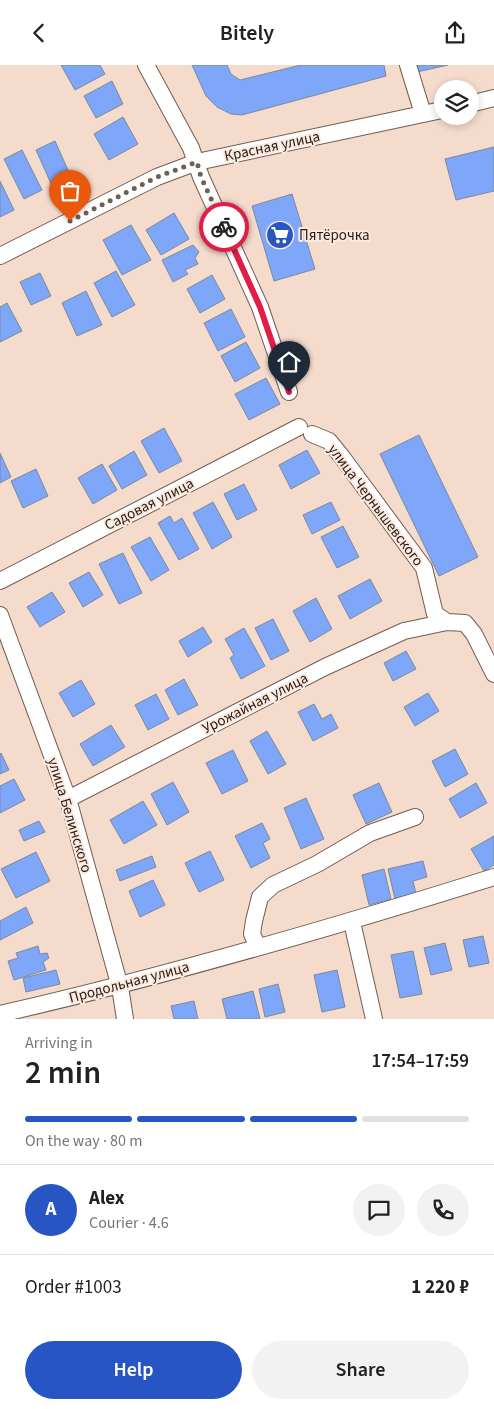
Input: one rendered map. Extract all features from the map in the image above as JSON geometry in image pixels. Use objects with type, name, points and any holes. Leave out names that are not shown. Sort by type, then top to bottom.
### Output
[{"type":"street","points":[[146,65],[197,162],[201,177],[260,307],[289,392]]},
{"type":"street","points":[[408,65],[423,114]]},
{"type":"street","points":[[479,102],[494,98]]},
{"type":"street","name":"Красная улица","points":[[0,256],[157,177],[197,162],[434,112]]},
{"type":"street","name":"Садовая улица","points":[[0,581],[305,430]]},
{"type":"street","name":"улица Чернышевского","points":[[305,430],[328,441],[362,481],[383,514],[424,568],[435,614],[447,621]]},
{"type":"street","name":"улица Белинского","points":[[0,615],[68,799],[120,987],[125,1019]]},
{"type":"street","points":[[447,621],[464,623],[474,634],[494,673]]},
{"type":"street","name":"Урожайная улица","points":[[68,799],[325,667],[404,631],[447,621]]},
{"type":"street","points":[[258,947],[252,934],[254,921],[260,897],[273,885],[317,864],[370,833],[415,817]]},
{"type":"street","name":"Продольная улица","points":[[0,1014],[120,987],[352,922],[494,877]]},
{"type":"street","points":[[352,922],[374,1019]]},
{"type":"building","points":[[61,65],[100,65],[105,74],[75,90]]},
{"type":"building","points":[[192,65],[227,65],[231,74],[240,80],[301,65],[384,65],[386,76],[242,115],[231,114],[217,107],[206,96]]},
{"type":"building","points":[[416,65],[448,65],[417,72]]},
{"type":"building","points":[[112,81],[123,104],[96,118],[84,96]]},
{"type":"building","points":[[123,117],[138,144],[109,160],[94,134]]},
{"type":"building","points":[[55,141],[72,179],[53,188],[36,150]]},
{"type":"building","points":[[494,147],[494,191],[456,200],[445,159]]},
{"type":"building","points":[[22,150],[42,190],[24,199],[4,159]]},
{"type":"building","points":[[0,181],[14,210],[0,217]]},
{"type":"building","points":[[292,194],[315,269],[274,281],[252,206]]},
{"type":"building","points":[[174,213],[189,239],[161,255],[146,230]]},
{"type":"building","points":[[131,225],[151,260],[122,275],[103,240]]},
{"type":"building","points":[[193,245],[199,252],[195,258],[198,264],[185,270],[188,274],[173,282],[162,260]]},
{"type":"building","points":[[116,271],[135,305],[112,317],[94,283]]},
{"type":"building","points":[[40,273],[51,296],[31,305],[20,282]]},
{"type":"building","points":[[212,275],[225,299],[200,313],[187,289]]},
{"type":"building","points":[[86,291],[102,325],[77,336],[62,303]]},
{"type":"building","points":[[7,303],[22,331],[0,342],[0,307]]},
{"type":"building","points":[[231,309],[245,337],[218,351],[204,323]]},
{"type":"building","points":[[246,342],[260,368],[235,382],[221,356]]},
{"type":"building","points":[[266,378],[280,404],[249,420],[235,394]]},
{"type":"building","points":[[164,428],[182,461],[159,473],[141,441]]},
{"type":"building","points":[[419,435],[478,557],[439,576],[380,454]]},
{"type":"building","points":[[307,450],[320,473],[291,489],[279,465]]},
{"type":"building","points":[[134,451],[147,475],[122,489],[109,466]]},
{"type":"building","points":[[0,453],[11,477],[0,483]]},
{"type":"building","points":[[102,464],[117,490],[93,504],[78,478]]},
{"type":"building","points":[[36,469],[48,496],[23,508],[11,481]]},
{"type":"building","points":[[244,484],[257,510],[237,520],[224,494]]},
{"type":"building","points":[[213,502],[232,537],[212,549],[193,513]]},
{"type":"building","points":[[331,502],[340,520],[312,534],[303,515]]},
{"type":"building","points":[[170,516],[174,523],[182,518],[199,549],[179,560],[158,523]]},
{"type":"building","points":[[343,526],[359,557],[337,568],[321,537]]},
{"type":"building","points":[[150,537],[169,570],[151,581],[131,547]]},
{"type":"building","points":[[123,553],[142,593],[119,604],[99,564]]},
{"type":"building","points":[[89,572],[103,595],[83,607],[69,583]]},
{"type":"building","points":[[370,579],[382,601],[350,619],[338,596]]},
{"type":"building","points":[[52,592],[65,612],[40,627],[27,607]]},
{"type":"building","points":[[316,598],[332,629],[310,642],[293,611]]},
{"type":"building","points":[[273,619],[289,651],[271,660],[255,628]]},
{"type":"building","points":[[203,627],[212,642],[188,657],[179,641]]},
{"type":"building","points":[[244,628],[265,666],[241,679],[230,658],[234,655],[225,639]]},
{"type":"building","points":[[406,651],[416,669],[393,681],[384,663]]},
{"type":"building","points":[[184,679],[198,705],[178,715],[165,690]]},
{"type":"building","points":[[81,680],[95,704],[73,717],[59,693]]},
{"type":"building","points":[[428,693],[439,711],[415,726],[404,707]]},
{"type":"building","points":[[156,694],[169,719],[148,730],[135,705]]},
{"type":"building","points":[[314,704],[322,719],[331,714],[338,728],[313,741],[298,712]]},
{"type":"building","points":[[111,725],[125,747],[93,766],[80,744]]},
{"type":"building","points":[[267,731],[286,764],[268,774],[250,741]]},
{"type":"building","points":[[455,749],[468,774],[445,787],[432,761]]},
{"type":"building","points":[[233,750],[248,781],[222,794],[206,763]]},
{"type":"building","points":[[0,754],[9,770],[0,774]]},
{"type":"building","points":[[14,779],[25,800],[0,813],[0,786]]},
{"type":"building","points":[[173,782],[189,812],[167,825],[151,794]]},
{"type":"building","points":[[379,783],[392,812],[366,824],[353,795]]},
{"type":"building","points":[[476,783],[487,803],[460,818],[449,799]]},
{"type":"building","points":[[306,798],[324,839],[301,849],[284,808]]},
{"type":"building","points":[[143,801],[157,825],[124,844],[110,820]]},
{"type":"building","points":[[39,821],[45,832],[24,841],[19,830]]},
{"type":"building","points":[[262,823],[270,839],[263,843],[270,858],[251,868],[235,836]]},
{"type":"building","points":[[494,836],[494,865],[484,871],[471,849]]},
{"type":"building","points":[[210,851],[224,880],[199,892],[185,863]]},
{"type":"building","points":[[36,852],[50,881],[16,898],[1,869]]},
{"type":"building","points":[[152,856],[156,867],[120,881],[116,870]]},
{"type":"building","points":[[423,861],[427,877],[413,881],[416,894],[395,899],[388,869]]},
{"type":"building","points":[[384,869],[391,899],[369,905],[362,875]]},
{"type":"building","points":[[153,880],[165,905],[140,917],[129,891]]},
{"type":"building","points":[[26,907],[33,923],[0,940],[0,921]]},
{"type":"building","points":[[483,936],[489,963],[469,967],[463,940]]},
{"type":"building","points":[[445,943],[452,970],[431,975],[424,948]]},
{"type":"building","points":[[38,946],[40,954],[47,953],[49,958],[43,962],[46,970],[14,980],[8,961],[18,958],[16,953]]},
{"type":"building","points":[[413,951],[422,994],[400,998],[391,955]]},
{"type":"building","points":[[56,970],[60,984],[26,992],[23,978]]},
{"type":"building","points":[[337,970],[345,1007],[322,1012],[314,975]]},
{"type":"building","points":[[278,984],[285,1012],[265,1017],[259,989]]},
{"type":"building","points":[[253,991],[260,1019],[227,1019],[222,999]]},
{"type":"building","points":[[194,1001],[198,1019],[174,1019],[171,1006]]},
{"type":"way so far","points":[[70,221],[157,177],[197,162],[201,177],[224,227]]},
{"type":"place","name":"Пятёрочка","points":[[280,235]]},
{"type":"route","points":[[224,227],[260,307],[289,392]]}]
